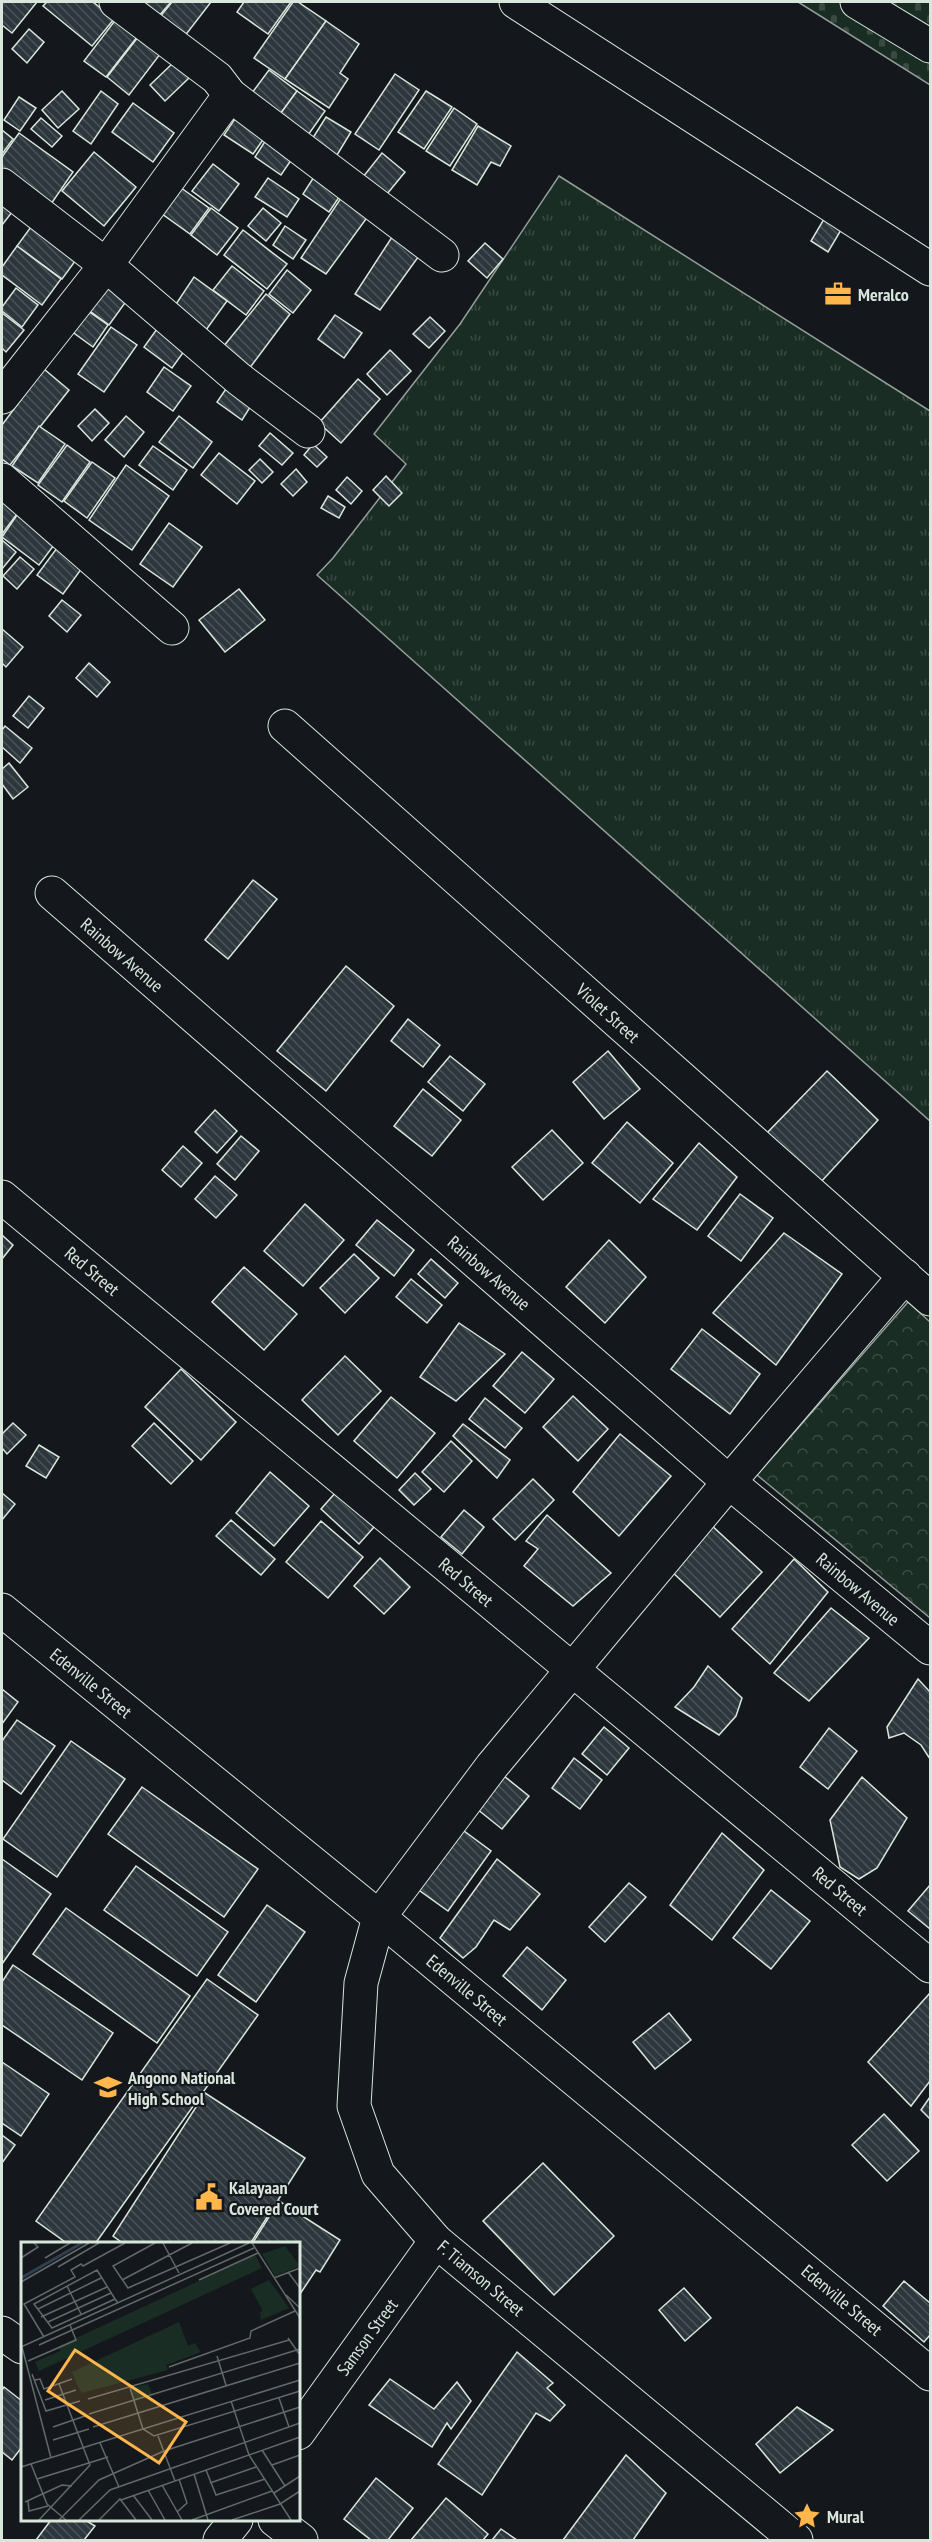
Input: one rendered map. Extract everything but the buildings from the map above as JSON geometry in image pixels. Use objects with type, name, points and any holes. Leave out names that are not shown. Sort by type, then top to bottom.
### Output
[{"type":"street","points":[[116,2],[217,78],[231,95],[442,255]]},
{"type":"street","points":[[516,2],[930,269]]},
{"type":"street","points":[[857,2],[930,46]]},
{"type":"street","points":[[2,397],[106,265],[231,95]]},
{"type":"street","points":[[2,185],[106,265],[239,379],[308,430]]},
{"type":"street","points":[[2,480],[172,628]]},
{"type":"street","name":"Violet Street","points":[[285,726],[930,1299]]},
{"type":"street","name":"Rainbow Avenue","points":[[52,893],[729,1482],[930,1648]]},
{"type":"street","name":"Red Street","points":[[2,1197],[930,1966]]},
{"type":"street","points":[[379,1917],[492,1766],[729,1482],[905,1276]]},
{"type":"street","name":"Edenville Street","points":[[2,1610],[379,1917],[930,2374]]},
{"type":"street","name":"F. Tiamson Street","points":[[379,1917],[361,1983],[354,2106],[378,2174],[436,2241],[796,2541]]},
{"type":"street","name":"Samson Street","points":[[300,2430],[436,2241]]},
{"type":"street","points":[[2,2333],[21,2346]]},
{"type":"street","points":[[220,2541],[235,2521]]},
{"type":"street","points":[[276,2521],[301,2541]]},
{"type":"green space","points":[[798,2],[930,2],[930,85]]},
{"type":"green space","points":[[559,176],[930,411],[930,1121],[317,575],[333,558],[406,464],[374,434],[460,324]]},
{"type":"green space","points":[[908,1302],[930,1322],[930,1618],[757,1475]]},
{"type":"place","name":"Meralco","points":[[838,294]]},
{"type":"place","name":"Angono National High School","points":[[108,2087]]},
{"type":"place","name":"Kalayaan Covered Court","points":[[209,2197]]},
{"type":"place","name":"Mural","points":[[807,2516]]}]
